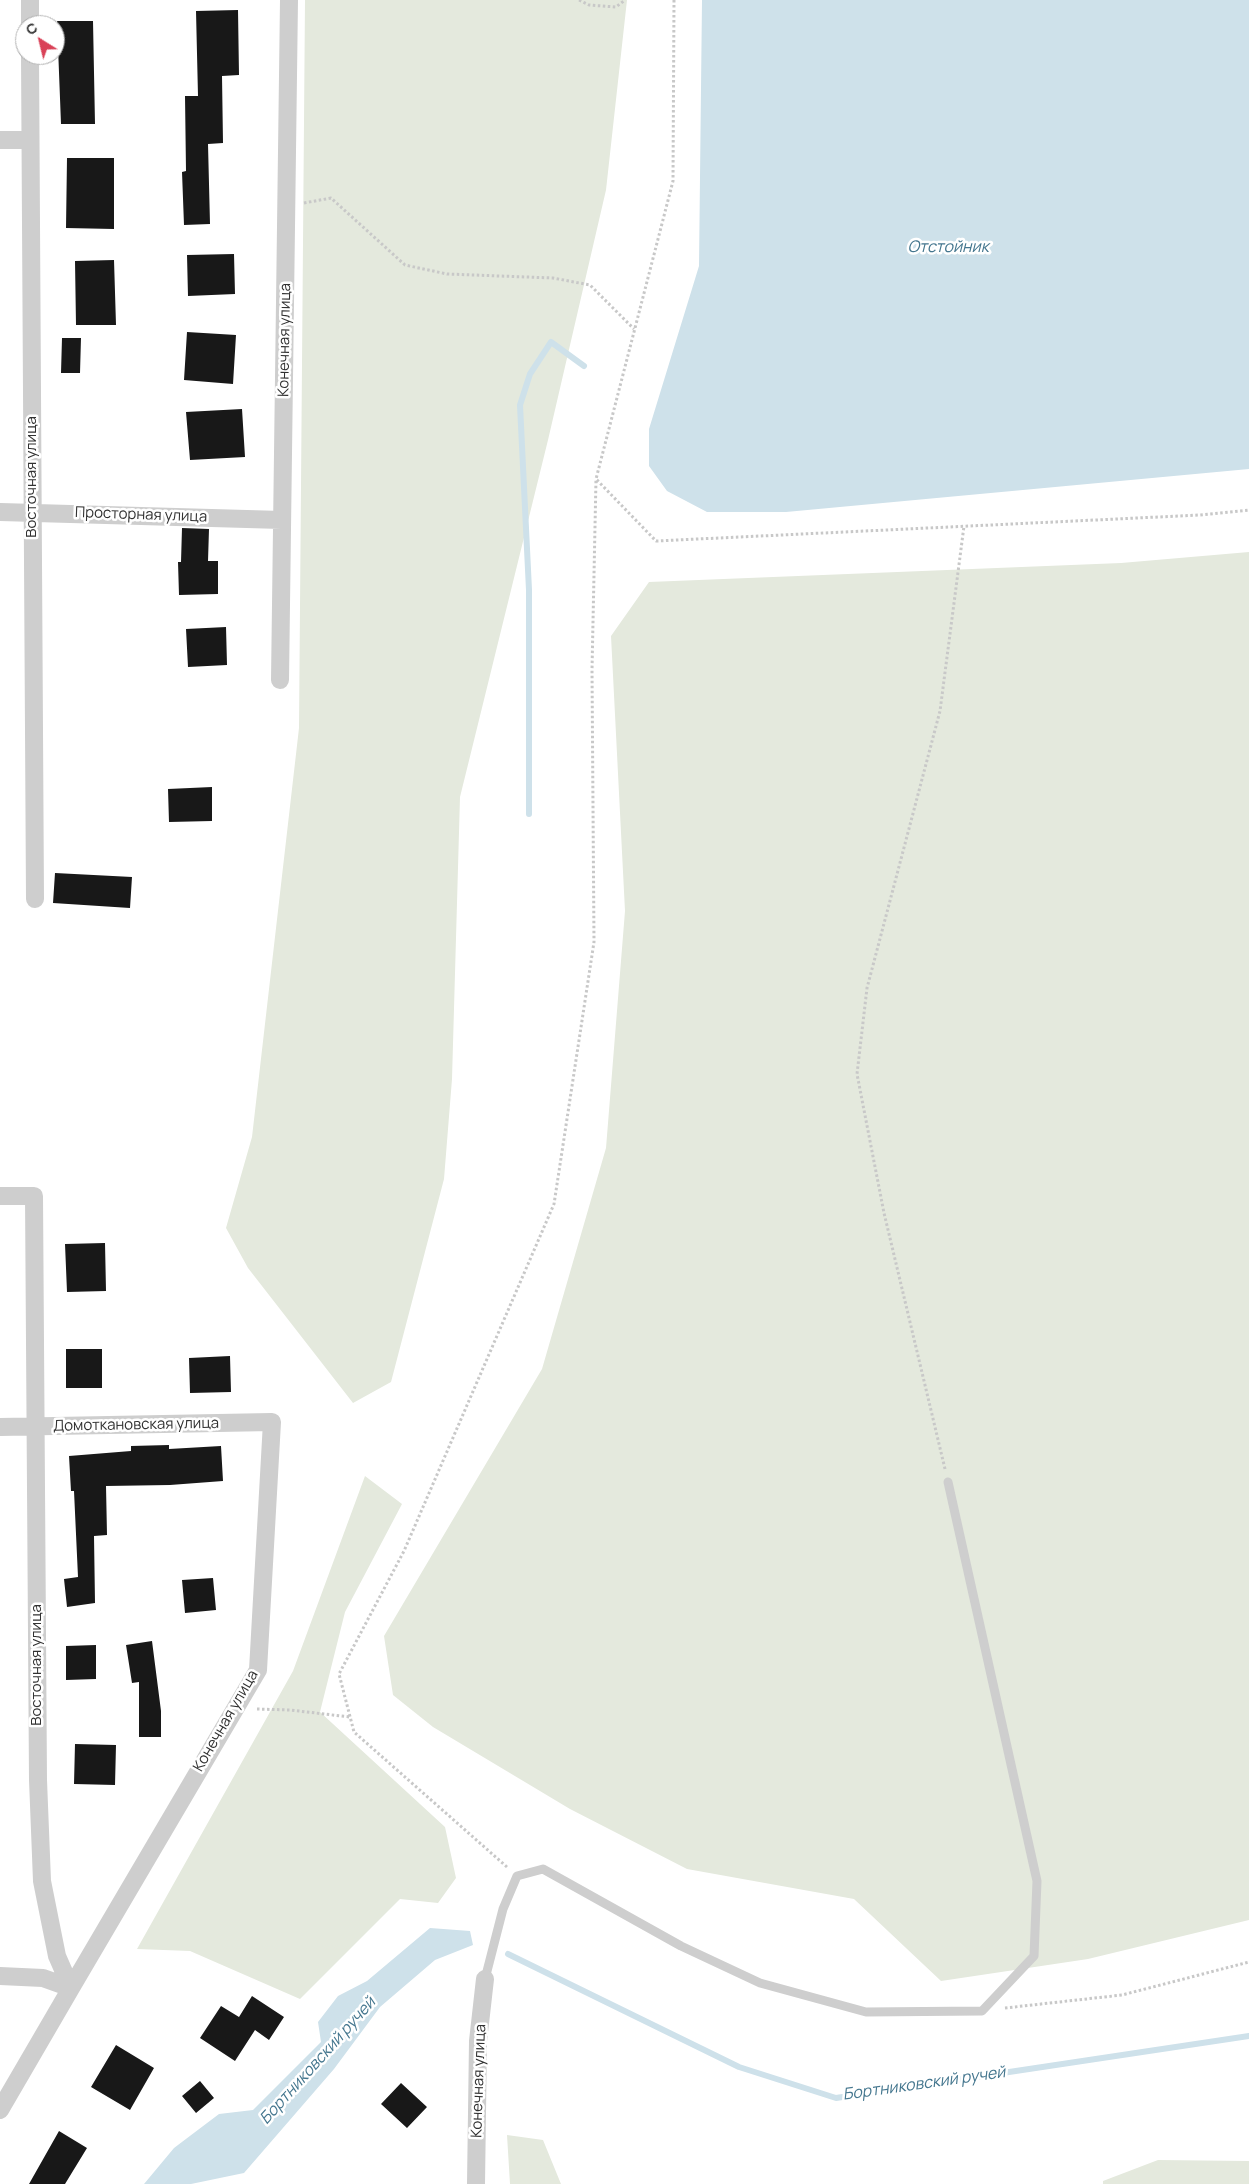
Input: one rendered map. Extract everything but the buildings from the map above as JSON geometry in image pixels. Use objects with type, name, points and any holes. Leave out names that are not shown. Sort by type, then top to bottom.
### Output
[{"type":"street","points":[[30,0],[30,15]]},
{"type":"street","name":"Конечная улица","points":[[280,680],[288,207],[289,0]]},
{"type":"street","name":"Восточная улица","points":[[30,65],[35,899]]},
{"type":"street","points":[[0,140],[30,140]]},
{"type":"street","name":"Просторная улица","points":[[0,512],[282,520]]},
{"type":"street","name":"Восточная улица","points":[[0,1196],[34,1196],[38,1780],[42,1882],[57,1956],[71,1988]]},
{"type":"street","name":"Конечная улица","points":[[71,1988],[258,1670],[272,1422]]},
{"type":"street","name":"Домоткановская улица","points":[[0,1427],[272,1422]]},
{"type":"street","points":[[0,1976],[43,1978],[71,1988],[0,2110]]},
{"type":"street","name":"Конечная улица","points":[[476,2184],[478,2041],[485,1979]]},
{"type":"lane","points":[[485,1979],[503,1909],[517,1876],[543,1869],[681,1946],[760,1983],[866,2012],[982,2011],[1034,1956],[1037,1881],[948,1482]]},
{"type":"path","points":[[579,0],[589,5],[616,7],[625,0]]},
{"type":"path","points":[[517,1876],[354,1732],[339,1674],[404,1551],[554,1204],[594,942],[592,670],[596,479],[673,181],[674,0]]},
{"type":"path","points":[[288,207],[331,198],[405,265],[447,274],[554,278],[590,285],[634,330]]},
{"type":"path","points":[[596,479],[656,540],[1200,515],[1249,510]]},
{"type":"path","points":[[948,1482],[884,1213],[857,1074],[867,988],[940,711],[964,526]]},
{"type":"path","points":[[259,1710],[290,1710],[350,1717]]},
{"type":"path","points":[[982,2011],[1122,1995],[1249,1962]]},
{"type":"shaded area","points":[[305,0],[627,0],[606,190],[548,440],[460,797],[452,1079],[444,1179],[391,1382],[353,1403],[248,1268],[226,1228],[252,1137],[299,728]]},
{"type":"shaded area","points":[[1249,552],[1249,1920],[1088,1959],[941,1981],[854,1899],[687,1869],[570,1809],[433,1727],[393,1695],[384,1636],[542,1369],[606,1148],[625,911],[611,636],[649,582],[1121,563]]},
{"type":"shaded area","points":[[365,1476],[402,1504],[345,1612],[320,1712],[445,1827],[456,1878],[438,1903],[400,1899],[300,1999],[190,1951],[137,1949],[293,1671]]},
{"type":"shaded area","points":[[507,2135],[543,2140],[561,2184],[510,2184]]},
{"type":"shaded area","points":[[1158,2160],[1249,2161],[1249,2184],[1103,2184],[1103,2181]]},
{"type":"water","name":"Отстойник","points":[[702,0],[1249,0],[1249,469],[786,512],[707,512],[667,491],[649,466],[649,429],[699,266]]},
{"type":"water","points":[[430,1928],[470,1931],[473,1945],[435,1960],[380,2007],[334,2069],[244,2173],[191,2184],[144,2184],[174,2148],[219,2114],[253,2110],[321,2042],[318,2022],[338,1996],[367,1981]]},
{"type":"waterway","points":[[529,814],[529,590],[520,405],[530,374],[551,342],[584,366]]},
{"type":"waterway","name":"Бортниковский ручей","points":[[508,1954],[739,2067],[836,2098],[1249,2036]]}]
